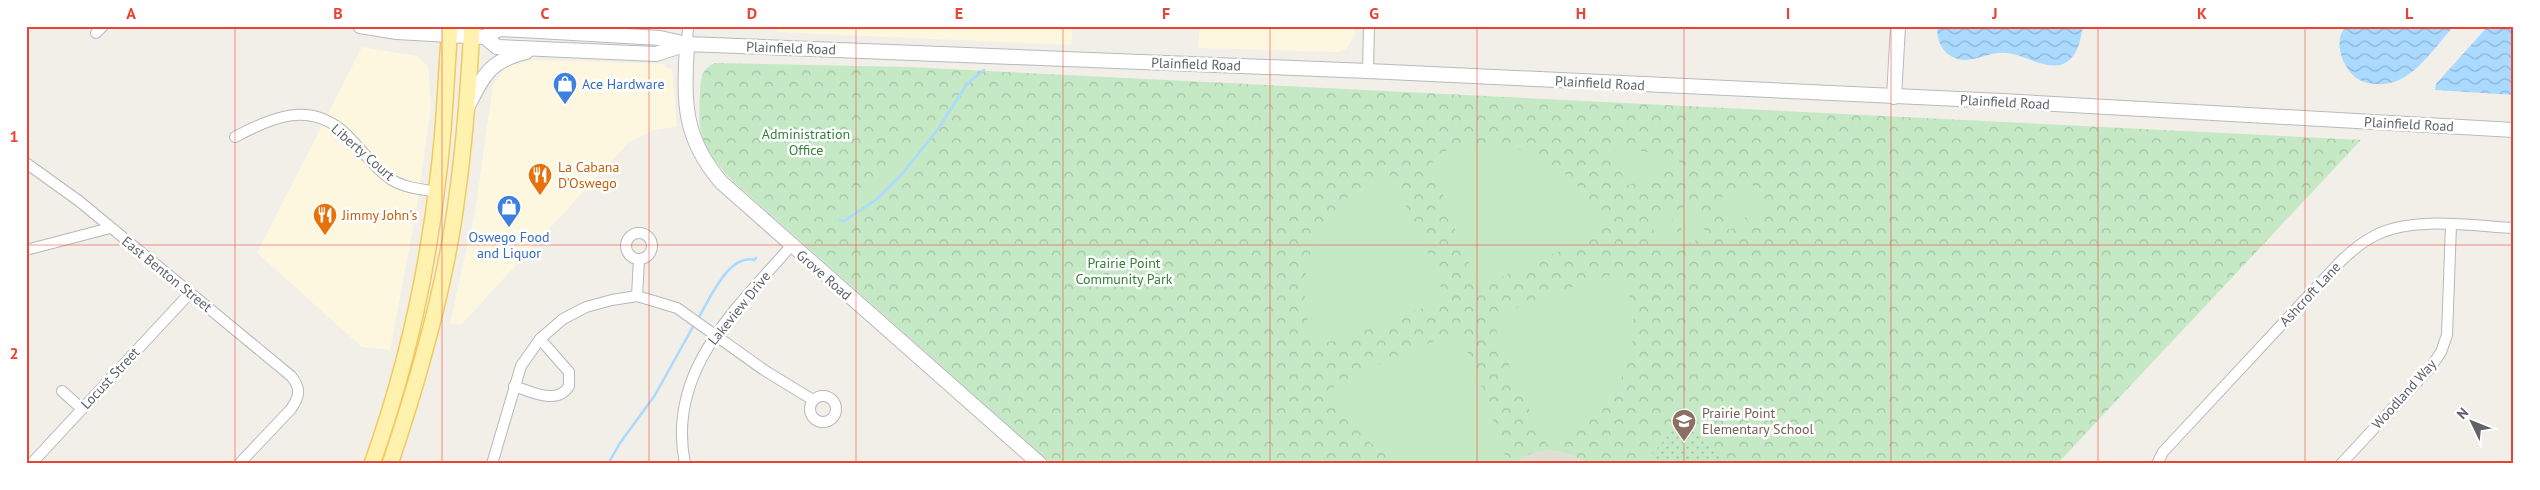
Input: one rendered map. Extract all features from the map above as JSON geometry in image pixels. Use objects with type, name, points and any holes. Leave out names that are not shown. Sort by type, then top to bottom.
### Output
[{"type":"main road","points":[[360,26],[398,32],[450,30],[477,33],[465,113],[457,197],[440,285],[417,378],[390,464]]},
{"type":"main road","points":[[1894,97],[1898,26]]},
{"type":"main road","name":"Plainfield Road","points":[[477,33],[499,29],[534,29],[660,38],[687,44],[1368,70],[2514,130]]},
{"type":"main road","points":[[372,464],[383,432],[416,314],[437,192],[450,30]]},
{"type":"main road","name":"Plainfield Road","points":[[477,33],[497,46],[540,49],[656,54],[687,44]]},
{"type":"main road","name":"Grove Road","points":[[687,44],[685,111],[700,153],[721,182],[791,246],[1040,464]]},
{"type":"main road","points":[[465,113],[481,80],[492,67],[510,56],[540,49]]},
{"type":"street","points":[[687,44],[688,26]]},
{"type":"street","points":[[1368,70],[1369,26]]},
{"type":"street","name":"Liberty Court","points":[[235,137],[258,124],[285,115],[306,114],[330,122],[345,133],[390,179],[405,186],[437,192]]},
{"type":"street","name":"East Benton Street","points":[[26,163],[79,201],[298,383],[298,399],[239,464]]},
{"type":"street","name":"Ashcroft Lane","points":[[2156,464],[2162,452],[2356,247],[2377,234],[2399,226],[2451,225],[2514,228]]},
{"type":"street","name":"Woodland Way","points":[[2340,464],[2431,367],[2441,352],[2447,335],[2451,225]]},
{"type":"street","points":[[26,250],[110,228]]},
{"type":"street","name":"Lakeview Drive","points":[[685,464],[682,434],[685,400],[696,367],[715,333],[791,246]]},
{"type":"street","points":[[637,296],[639,259]]},
{"type":"street","name":"Locust Street","points":[[31,464],[190,293]]},
{"type":"street","points":[[492,464],[521,366],[540,338],[563,319],[586,307],[637,296],[677,308],[715,333],[764,370],[813,400]]},
{"type":"street","points":[[514,386],[547,396],[556,396],[567,390],[570,379],[569,372],[540,338]]},
{"type":"street","points":[[62,391],[82,409]]},
{"type":"shaded area","points":[[777,26],[1073,26],[1071,45],[777,32]]},
{"type":"shaded area","points":[[1200,26],[1355,26],[1355,37],[1346,49],[1338,52],[1198,48]]},
{"type":"shaded area","points":[[362,47],[417,56],[428,66],[431,106],[416,212],[390,350],[362,347],[257,253]]},
{"type":"shaded area","points":[[534,60],[664,64],[667,68],[672,69],[677,127],[654,130],[628,143],[461,325],[450,323],[475,212],[493,85],[506,67]]},
{"type":"shaded area","points":[[1548,450],[1573,455],[1587,464],[1513,464],[1530,454]]},
{"type":"green space","name":"Prairie Point Community Park","points":[[715,63],[908,67],[2361,140],[2057,464],[1731,464],[1681,421],[1643,464],[1587,464],[1573,455],[1548,450],[1530,454],[1513,464],[1052,464],[733,181],[723,170],[704,142],[701,133],[699,110],[702,76],[706,69]]},
{"type":"green space","points":[[1478,144],[1520,150],[1555,166],[1570,178],[1583,193],[1604,229],[1484,284],[1476,279],[1453,225],[1431,156],[1460,146]]},
{"type":"green space","points":[[915,145],[939,147],[908,181],[885,199],[847,226],[840,224],[836,215],[889,170],[907,149]]},
{"type":"green space","points":[[1624,145],[1628,148],[1679,159],[1680,166],[1629,185],[1626,184],[1614,154],[1616,149]]},
{"type":"green space","points":[[1389,173],[1422,237],[1443,293],[1439,301],[1385,324],[1316,346],[1308,319],[1305,293],[1307,267],[1314,243],[1326,221],[1343,202],[1364,186]]},
{"type":"green space","points":[[1753,185],[1766,214],[1748,222],[1736,193]]},
{"type":"green space","points":[[1734,192],[1747,222],[1729,230],[1716,200]]},
{"type":"green space","points":[[1694,203],[1707,236],[1687,244],[1674,211]]},
{"type":"green space","points":[[1670,213],[1683,246],[1663,254],[1650,221]]},
{"type":"green space","points":[[1621,272],[1630,299],[1634,326],[1631,351],[1623,375],[1610,396],[1593,415],[1572,432],[1547,445],[1514,379],[1494,324],[1497,316],[1552,293]]},
{"type":"green space","points":[[1453,334],[1462,338],[1484,392],[1507,461],[1501,464],[1405,464],[1381,451],[1361,434],[1344,412],[1332,388],[1393,357]]},
{"type":"green space","name":"Prairie Point Elementary School","points":[[1681,420],[1731,464],[1643,464]]},
{"type":"water","points":[[1937,26],[2083,26],[2078,47],[2070,60],[2058,65],[2051,65],[2006,53],[1965,60],[1958,59],[1947,53],[1942,47]]},
{"type":"water","points":[[2347,26],[2454,26],[2415,70],[2394,82],[2377,84],[2360,80],[2346,66],[2340,52],[2340,38]]},
{"type":"water","points":[[2488,26],[2514,26],[2514,95],[2435,90],[2436,84]]},
{"type":"waterway","points":[[840,220],[844,221],[877,199],[902,174],[938,129],[967,84],[984,70]]},
{"type":"waterway","points":[[698,319],[714,290],[728,271],[736,264],[756,258]]},
{"type":"waterway","points":[[608,464],[620,443],[655,395],[695,323]]},
{"type":"place","name":"Ace Hardware","points":[[565,105]]},
{"type":"place","name":"La Cabana D'Oswego","points":[[540,196]]},
{"type":"place","name":"Oswego Food and Liquor","points":[[509,228]]},
{"type":"place","name":"Jimmy John's","points":[[325,236]]},
{"type":"place","name":"Prairie Point Elementary School","points":[[1684,442]]},
{"type":"park label","name":"Administration Office","points":[[806,142]]}]
